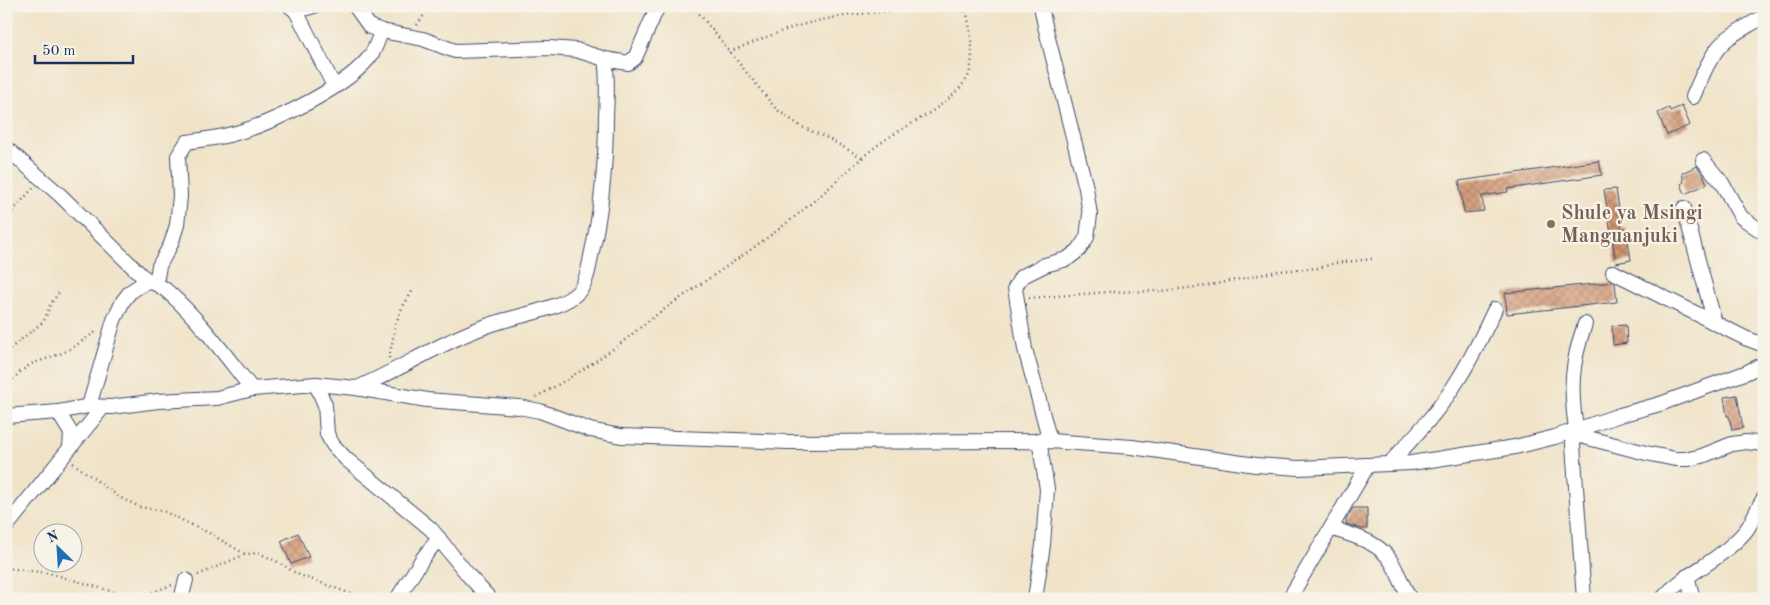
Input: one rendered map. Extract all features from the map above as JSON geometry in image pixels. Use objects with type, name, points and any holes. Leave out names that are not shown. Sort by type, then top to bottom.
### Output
[{"type":"street","points":[[314,6],[293,9],[334,86]]},
{"type":"street","points":[[355,6],[367,24],[382,31],[423,39],[454,51],[550,48],[576,50],[605,59],[628,63],[635,58],[658,6]]},
{"type":"street","points":[[1036,599],[1043,545],[1047,489],[1045,440],[1014,288],[1021,277],[1045,265],[1067,259],[1079,250],[1087,237],[1090,215],[1086,188],[1044,26],[1041,6]]},
{"type":"street","points":[[1693,97],[1701,77],[1718,46],[1760,16]]},
{"type":"street","points":[[6,527],[67,452],[96,406],[114,320],[122,301],[130,292],[152,282],[171,244],[177,225],[180,196],[178,156],[183,147],[187,142],[215,138],[268,122],[334,86],[352,74],[370,57],[382,31]]},
{"type":"street","points":[[356,388],[385,376],[423,354],[484,326],[557,305],[569,300],[579,291],[585,281],[599,218],[605,152],[608,75],[605,59]]},
{"type":"street","points":[[6,148],[60,195],[116,252],[167,292],[199,324],[252,389]]},
{"type":"street","points":[[1703,160],[1722,183],[1742,217],[1764,233]]},
{"type":"street","points":[[1684,208],[1715,323]]},
{"type":"street","points":[[1613,272],[1715,323],[1764,345]]},
{"type":"street","points":[[1389,464],[1420,431],[1458,379],[1475,351],[1495,309]]},
{"type":"street","points":[[1584,599],[1572,397],[1574,361],[1585,324]]},
{"type":"street","points":[[6,416],[158,400],[217,398],[252,389],[316,384],[356,388],[427,400],[519,407],[540,412],[590,430],[620,436],[788,442],[1045,440],[1132,447],[1256,465],[1299,468],[1411,462],[1515,447],[1660,404],[1745,373],[1764,364]]},
{"type":"street","points":[[316,384],[325,405],[327,434],[333,445],[346,459],[431,529],[490,599]]},
{"type":"street","points":[[58,412],[71,433],[67,452]]},
{"type":"street","points":[[1574,431],[1646,453],[1675,459],[1689,459],[1702,456],[1732,444],[1746,442],[1764,444]]},
{"type":"street","points":[[1289,599],[1368,465]]},
{"type":"street","points":[[1662,599],[1686,576],[1710,562],[1738,538],[1748,528],[1764,498]]},
{"type":"street","points":[[1331,528],[1368,541],[1381,550],[1391,561],[1410,599]]},
{"type":"street","points":[[397,599],[423,558],[439,538]]},
{"type":"street","points":[[1686,576],[1693,599]]},
{"type":"street","points":[[181,599],[186,580]]},
{"type":"path","points":[[410,36],[430,6]]},
{"type":"path","points":[[692,6],[782,115],[863,158]]},
{"type":"path","points":[[519,407],[563,382],[616,347],[661,312],[809,206],[893,134],[923,118],[944,103],[967,79],[971,70],[972,56],[965,6]]},
{"type":"path","points":[[729,52],[797,26],[834,18],[904,10],[966,12]]},
{"type":"path","points":[[6,218],[42,179]]},
{"type":"path","points":[[1015,299],[1109,292],[1162,291],[1206,286],[1278,271],[1319,268],[1335,263],[1372,259]]},
{"type":"path","points":[[6,294],[8,280]]},
{"type":"path","points":[[6,352],[44,321],[51,303],[60,290]]},
{"type":"path","points":[[385,376],[396,323],[402,308],[413,290]]},
{"type":"path","points":[[6,387],[19,373],[31,364],[52,358],[66,351],[114,320]]},
{"type":"path","points":[[67,452],[119,497],[140,506],[163,511],[209,533],[246,554]]},
{"type":"building","points":[[1682,106],[1690,125],[1667,135],[1658,113],[1669,108],[1670,111]]},
{"type":"building","points":[[1599,161],[1602,175],[1507,189],[1508,192],[1482,196],[1484,211],[1464,213],[1459,181]]},
{"type":"building","points":[[1697,166],[1707,184],[1685,194],[1681,184],[1684,182],[1682,173]]},
{"type":"building","points":[[1616,189],[1622,229],[1626,228],[1631,260],[1616,263],[1604,190]]},
{"type":"building","points":[[1615,283],[1617,302],[1507,314],[1505,293]]},
{"type":"building","points":[[1626,325],[1627,343],[1613,345],[1612,326]]},
{"type":"building","points":[[1737,395],[1743,428],[1732,430],[1729,416],[1727,416],[1724,397]]},
{"type":"building","points":[[1353,508],[1367,508],[1367,529],[1346,524],[1346,520]]},
{"type":"building","points":[[298,533],[309,557],[291,564],[281,541]]},
{"type":"place","name":"Shule ya Msingi Manguanjuki","points":[[1551,224]]}]
